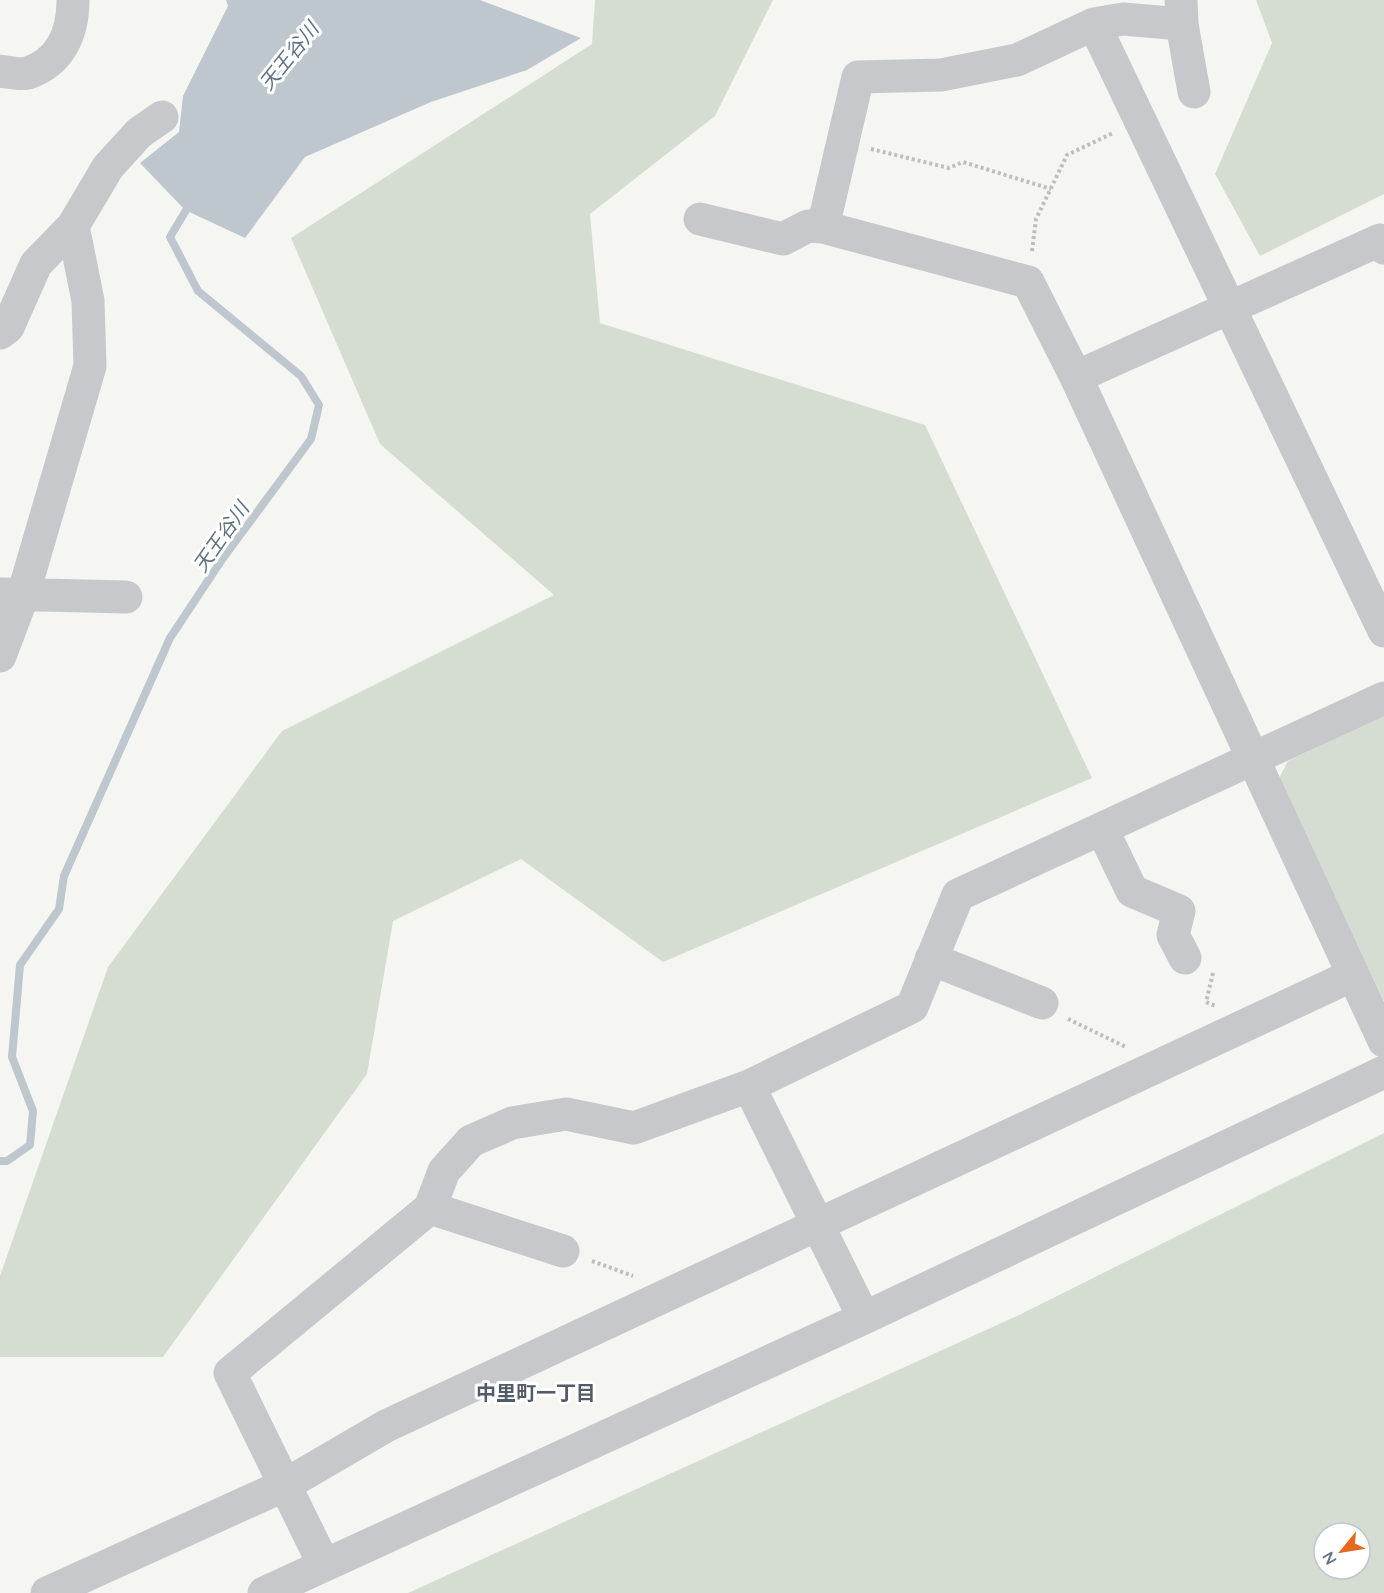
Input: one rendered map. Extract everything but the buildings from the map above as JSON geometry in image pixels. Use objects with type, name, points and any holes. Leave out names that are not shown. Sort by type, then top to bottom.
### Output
[{"type":"street","points":[[0,71],[27,74],[58,56],[73,22],[73,0]]},
{"type":"street","points":[[823,227],[858,77],[941,75],[1017,60],[1094,24],[1181,12],[1194,92]]},
{"type":"street","points":[[1094,24],[1384,631]]},
{"type":"street","points":[[0,333],[8,327],[36,264],[73,226],[108,167],[139,133],[162,117]]},
{"type":"street","points":[[700,219],[783,239],[808,226],[823,227],[1028,282],[1076,377],[1384,1041]]},
{"type":"street","points":[[0,656],[12,595],[90,366],[88,301],[73,226]]},
{"type":"street","points":[[1076,377],[1380,240],[1384,248]]},
{"type":"street","points":[[12,595],[126,597]]},
{"type":"street","points":[[324,1565],[230,1373],[430,1208],[444,1171],[471,1141],[512,1123],[566,1114],[634,1128],[750,1086],[912,1007],[958,895],[1384,698]]},
{"type":"street","points":[[1102,829],[1132,891],[1179,911],[1173,935],[1185,958]]},
{"type":"street","points":[[931,959],[1042,1003]]},
{"type":"street","points":[[47,1593],[285,1485],[386,1426],[1353,975]]},
{"type":"street","points":[[264,1593],[864,1318],[1384,1072]]},
{"type":"street","points":[[750,1086],[864,1318]]},
{"type":"street","points":[[430,1208],[563,1251]]},
{"type":"path","points":[[1028,282],[1036,219],[1067,155],[1140,121]]},
{"type":"path","points":[[844,142],[949,168],[963,162],[1052,189]]},
{"type":"path","points":[[1185,958],[1213,970],[1206,1002],[1236,1014],[1242,1026]]},
{"type":"path","points":[[1042,1003],[1056,1013],[1161,1064]]},
{"type":"path","points":[[563,1251],[676,1291]]},
{"type":"shaded area","points":[[595,0],[773,0],[715,116],[590,214],[600,323],[925,425],[1092,778],[663,962],[521,859],[393,921],[367,1074],[163,1357],[0,1357],[0,1276],[108,967],[282,731],[554,595],[380,444],[291,238],[592,44]]},
{"type":"shaded area","points":[[1256,0],[1384,0],[1384,194],[1260,256],[1215,174],[1272,43]]},
{"type":"shaded area","points":[[1384,715],[1384,1001],[1279,778],[1288,761]]},
{"type":"shaded area","points":[[1384,1133],[1384,1593],[408,1593],[1019,1315]]},
{"type":"water","points":[[226,0],[480,0],[581,38],[527,70],[431,102],[305,157],[245,238],[185,210],[140,163],[179,132],[183,96],[228,6]]},
{"type":"waterway","name":"天王谷川","points":[[0,1161],[7,1161],[30,1145],[33,1111],[12,1057],[20,965],[59,909],[64,876],[170,638],[221,561],[311,439],[319,405],[301,376],[198,291],[170,237],[191,202]]},
{"type":"district","name":"中里町一丁目","points":[[536,1393]]}]
